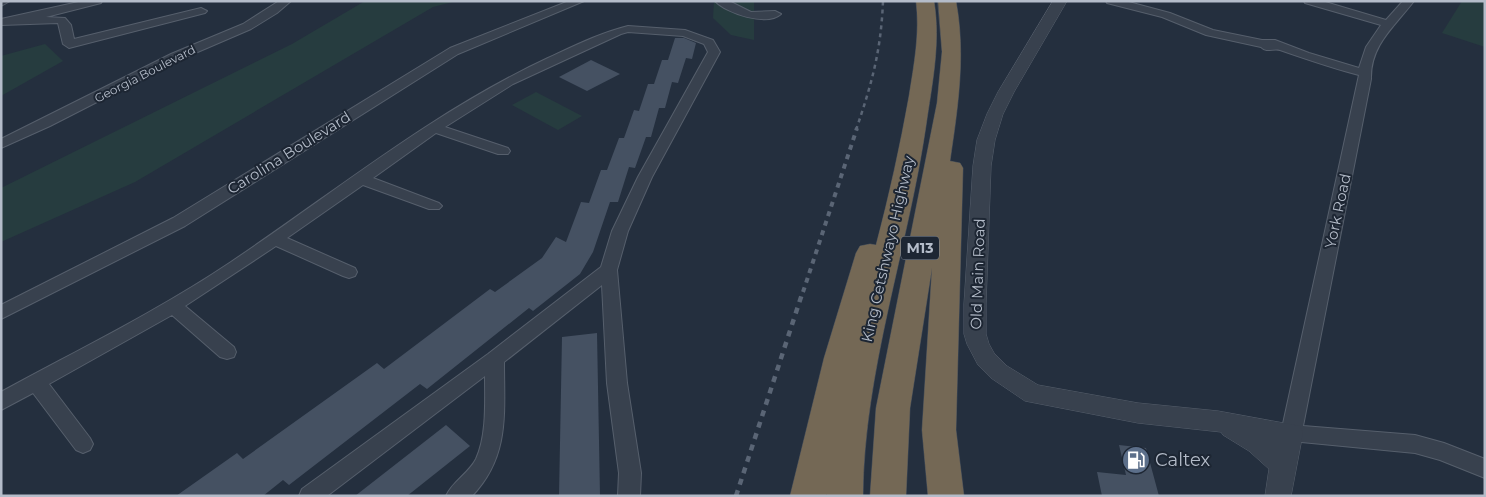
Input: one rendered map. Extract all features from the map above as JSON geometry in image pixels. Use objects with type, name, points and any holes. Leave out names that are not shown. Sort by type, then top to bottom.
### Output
[{"type":"highway","name":"King Cetshwayo Highway","points":[[888,496],[893,408],[933,105],[926,59],[928,35],[925,1]]},
{"type":"highway","name":"King Cetshwayo Highway","points":[[845,496],[855,398],[914,135],[933,105],[952,67],[952,42],[947,1]]},
{"type":"highway","points":[[808,496],[852,311],[903,145],[933,105],[951,113],[952,137],[939,430],[946,496]]},
{"type":"street","points":[[14,21],[97,1]]},
{"type":"street","name":"Georgia Boulevard","points":[[1,144],[46,124],[188,51],[254,24],[286,1]]},
{"type":"street","name":"Carolina Boulevard","points":[[1,314],[179,222],[454,51],[579,1]]},
{"type":"street","points":[[720,1],[750,14],[775,14]]},
{"type":"street","name":"Old Main Road","points":[[1060,1],[1006,92],[995,114],[986,140],[982,166],[975,304],[975,334],[986,359],[1012,382],[1033,394],[1138,413],[1218,421],[1291,433]]},
{"type":"street","points":[[1111,1],[1166,15],[1210,33],[1270,45],[1364,73]]},
{"type":"street","points":[[1309,1],[1389,24]]},
{"type":"street","name":"York Road","points":[[1291,433],[1338,215],[1365,79],[1366,60],[1376,41],[1409,1]]},
{"type":"street","points":[[1,22],[61,20],[64,22],[69,44],[201,11]]},
{"type":"street","points":[[1,402],[173,306],[235,267],[434,128],[509,81],[617,32],[643,30],[685,33],[709,42],[714,52],[645,177],[620,231],[609,270],[618,383],[630,473],[629,496]]},
{"type":"street","points":[[434,128],[503,151]]},
{"type":"street","points":[[362,179],[434,206]]},
{"type":"street","points":[[275,239],[349,272]]},
{"type":"street","points":[[310,496],[495,359],[609,270]]},
{"type":"street","points":[[173,306],[227,352]]},
{"type":"street","points":[[457,496],[471,482],[486,460],[492,443],[495,359]]},
{"type":"street","points":[[36,382],[83,444]]},
{"type":"street","points":[[1218,421],[1249,436],[1282,466]]},
{"type":"street","points":[[1278,496],[1282,466],[1291,433],[1415,444],[1444,452],[1485,470]]},
{"type":"green space","points":[[365,1],[457,1],[433,7],[135,182],[1,242],[1,188],[292,44]]},
{"type":"green space","points":[[714,1],[754,1],[754,40],[731,35],[713,18]]},
{"type":"green space","points":[[1462,1],[1485,1],[1485,47],[1442,33]]},
{"type":"green space","points":[[45,44],[63,61],[1,96],[1,56]]},
{"type":"green space","points":[[536,92],[582,116],[558,130],[512,105]]},
{"type":"building","points":[[675,38],[684,38],[696,43],[692,59],[686,58],[678,83],[672,82],[665,108],[659,108],[651,137],[646,137],[635,168],[629,167],[618,202],[610,202],[593,252],[580,274],[533,311],[529,308],[427,389],[420,384],[289,485],[283,480],[263,496],[176,496],[237,453],[243,459],[377,363],[384,369],[490,289],[495,292],[542,258],[556,237],[566,242],[581,202],[589,203],[601,170],[607,170],[619,138],[624,138],[634,110],[639,111],[648,84],[654,84],[662,60],[668,60]]},
{"type":"building","points":[[591,60],[620,74],[587,91],[559,77]]},
{"type":"building","points":[[597,333],[600,496],[559,496],[562,337]]},
{"type":"building","points":[[446,425],[470,446],[407,496],[355,496]]},
{"type":"building","name":"Caltex","points":[[1119,445],[1146,448],[1159,496],[1102,496],[1097,472],[1126,475]]},
{"type":"railway","points":[[856,130],[875,67],[883,1]]},
{"type":"railway","points":[[803,292],[857,128]]},
{"type":"railway","points":[[736,496],[803,291]]},
{"type":"place","name":"Caltex","points":[[1136,460]]}]
